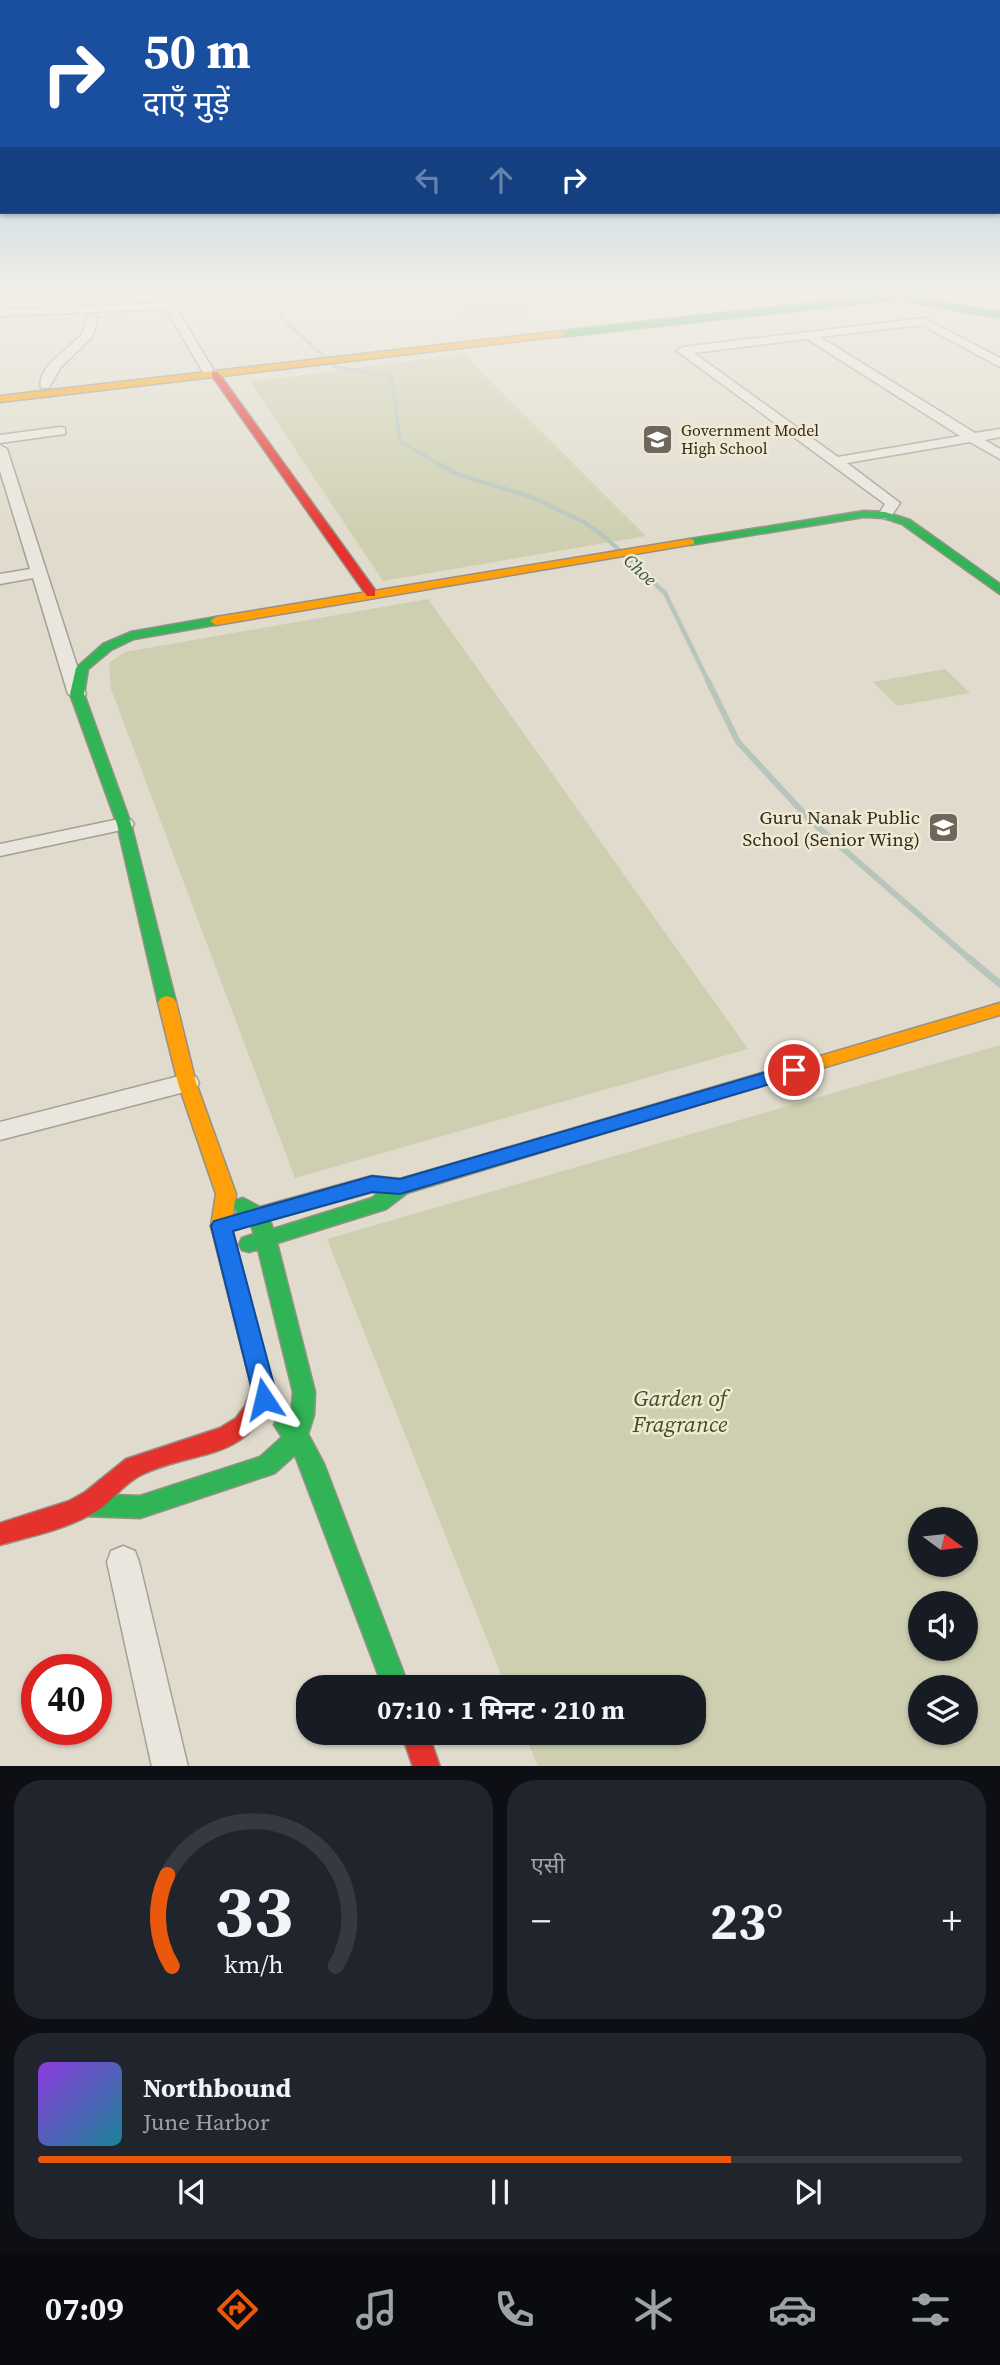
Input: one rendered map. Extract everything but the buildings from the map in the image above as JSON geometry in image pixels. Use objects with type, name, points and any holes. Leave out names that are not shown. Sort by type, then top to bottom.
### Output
[{"type":"street","points":[[45,385],[48,375]]},
{"type":"street","points":[[0,393],[169,375]]},
{"type":"street","points":[[0,399],[178,375]]},
{"type":"street","points":[[214,375],[371,593]]},
{"type":"street","points":[[717,375],[893,503],[885,515]]},
{"type":"street","points":[[874,375],[1000,455]]},
{"type":"street","points":[[0,439],[60,431]]},
{"type":"street","points":[[835,461],[1000,433]]},
{"type":"street","points":[[0,449],[77,694],[124,824],[187,1083],[226,1194],[221,1226],[262,1385],[261,1404],[247,1424],[234,1433],[132,1468],[85,1505],[0,1534]]},
{"type":"street","points":[[77,694],[82,668],[107,647],[131,636],[371,593],[835,517],[885,515],[906,522],[1000,590]]},
{"type":"street","points":[[0,579],[37,573]]},
{"type":"street","points":[[0,850],[124,824]]},
{"type":"street","points":[[229,1250],[379,1204],[400,1187],[1000,1009]]},
{"type":"street","points":[[0,1131],[187,1083]]},
{"type":"street","points":[[221,1226],[372,1184],[400,1187]]},
{"type":"street","points":[[85,1505],[141,1507],[267,1465],[285,1452],[296,1435],[304,1417],[304,1392],[265,1239],[258,1216],[226,1194]]},
{"type":"street","points":[[261,1404],[296,1435],[312,1464],[392,1675]]},
{"type":"street","points":[[122,1562],[170,1766]]},
{"type":"street","points":[[419,1745],[427,1766]]},
{"type":"green space","points":[[300,375],[485,375],[646,536],[383,581],[250,382]]},
{"type":"green space","points":[[428,599],[748,1049],[295,1178],[111,689],[109,663],[125,652]]},
{"type":"green space","points":[[945,669],[970,693],[897,706],[873,682]]},
{"type":"green space","name":"Garden of Fragrance","points":[[1000,1045],[1000,1766],[538,1766],[529,1745],[706,1745],[706,1675],[501,1675],[327,1239]]},
{"type":"waterway","name":"Choe","points":[[383,375],[392,377],[400,441],[440,465]]},
{"type":"waterway","name":"Choe","points":[[437,463],[454,473],[534,498],[584,522],[605,537],[665,593],[709,683]]},
{"type":"waterway","name":"Choe","points":[[708,681],[738,742],[810,820],[972,961]]},
{"type":"waterway","name":"Choe","points":[[970,959],[1000,984]]},
{"type":"traffic: fast","points":[[690,542],[864,514],[885,515],[906,522],[1000,590]]},
{"type":"traffic: fast","points":[[167,1002],[124,824],[77,694],[82,668],[107,647],[131,636],[216,621]]},
{"type":"traffic: fast","points":[[221,1226],[372,1184],[400,1187],[541,1145]]},
{"type":"traffic: fast","points":[[249,1244],[379,1204],[400,1187]]},
{"type":"traffic: fast","points":[[85,1505],[140,1507],[267,1465],[285,1450],[296,1434],[302,1415],[304,1392],[266,1239],[258,1216],[243,1206]]},
{"type":"traffic: fast","points":[[285,1425],[296,1435],[312,1464],[391,1675]]},
{"type":"traffic: slow","points":[[0,399],[204,375]]},
{"type":"traffic: slow","points":[[216,621],[690,542]]},
{"type":"traffic: slow","points":[[167,1002],[187,1083],[226,1194],[221,1226],[262,1385],[261,1392]]},
{"type":"traffic: slow","points":[[541,1145],[1000,1009]]},
{"type":"traffic: jam","points":[[216,375],[371,593]]},
{"type":"traffic: jam","points":[[0,1534],[77,1509],[93,1500],[134,1467],[229,1436],[244,1425],[255,1411],[261,1392]]},
{"type":"traffic: jam","points":[[419,1745],[427,1766]]},
{"type":"place","name":"Government Model High School","points":[[658,439]]},
{"type":"place","name":"Guru Nanak Public School (Senior Wing)","points":[[943,828]]},
{"type":"route","points":[[264,1399],[221,1226],[372,1184],[400,1187],[794,1070]]}]
